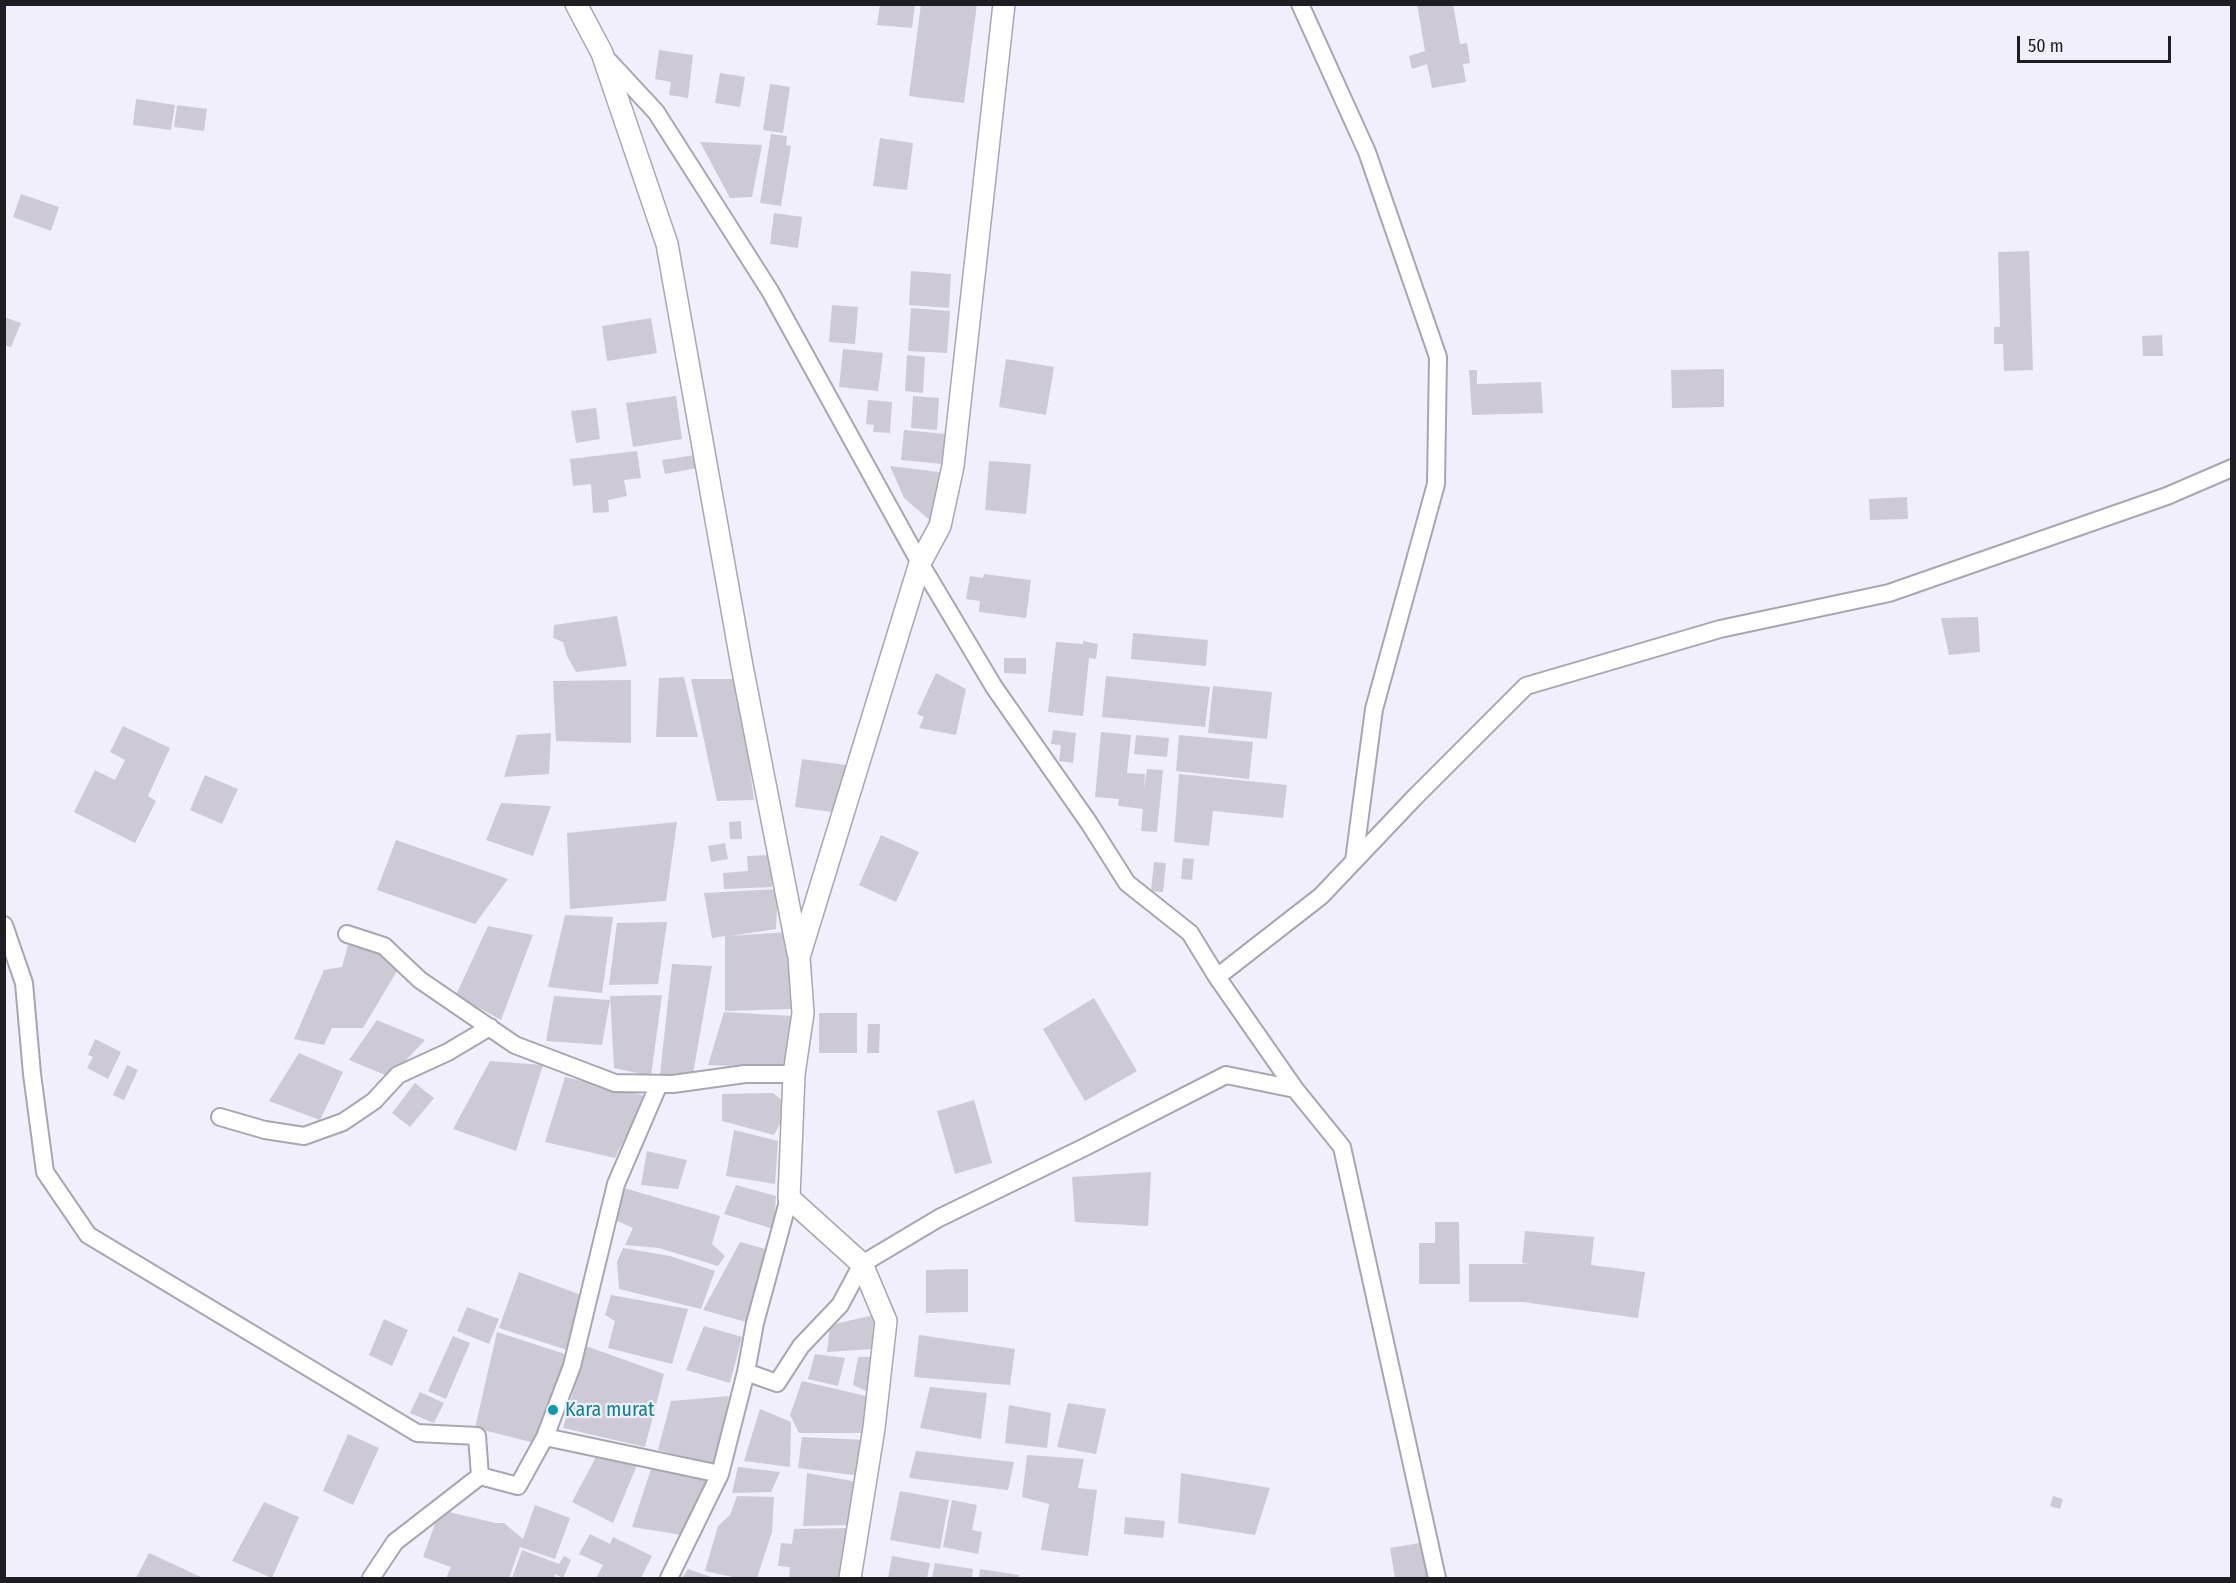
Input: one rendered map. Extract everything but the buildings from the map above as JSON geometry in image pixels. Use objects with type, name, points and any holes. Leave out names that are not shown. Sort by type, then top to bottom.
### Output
[{"type":"street","points":[[576,4],[602,53],[667,244],[742,666],[799,957],[803,1013],[794,1074],[789,1198],[755,1323],[746,1372],[720,1474],[669,1578]]},
{"type":"street","points":[[799,957],[920,562],[940,526],[953,466],[1004,4]]},
{"type":"street","points":[[1300,4],[1367,152],[1438,357],[1436,484],[1374,709],[1354,861]]},
{"type":"street","points":[[602,53],[656,112],[770,291],[920,562],[994,687],[1089,823],[1127,883],[1190,933],[1217,977],[1295,1089],[1342,1147],[1437,1578]]},
{"type":"street","points":[[1217,977],[1321,896],[1416,796],[1526,686],[1720,628],[1889,593],[2168,496],[2232,468]]},
{"type":"street","points":[[4,925],[24,983],[32,1074],[45,1172],[88,1235],[417,1433],[477,1436],[480,1476]]},
{"type":"street","points":[[347,934],[384,946],[420,980],[516,1045],[615,1083],[673,1084],[745,1074],[794,1074]]},
{"type":"street","points":[[220,1117],[265,1130],[304,1137],[342,1122],[374,1101],[398,1075],[448,1052],[490,1027]]},
{"type":"street","points":[[746,1372],[777,1383],[801,1346],[840,1305],[862,1264],[939,1218],[1226,1075],[1295,1089]]},
{"type":"street","points":[[480,1476],[518,1486],[544,1437],[572,1366],[616,1184],[658,1084]]},
{"type":"street","points":[[789,1198],[862,1264],[886,1321],[874,1428],[850,1578]]},
{"type":"street","points":[[544,1437],[720,1474]]},
{"type":"street","points":[[371,1578],[395,1542],[480,1476]]},
{"type":"place","name":"Kara murat","points":[[553,1410]]}]
